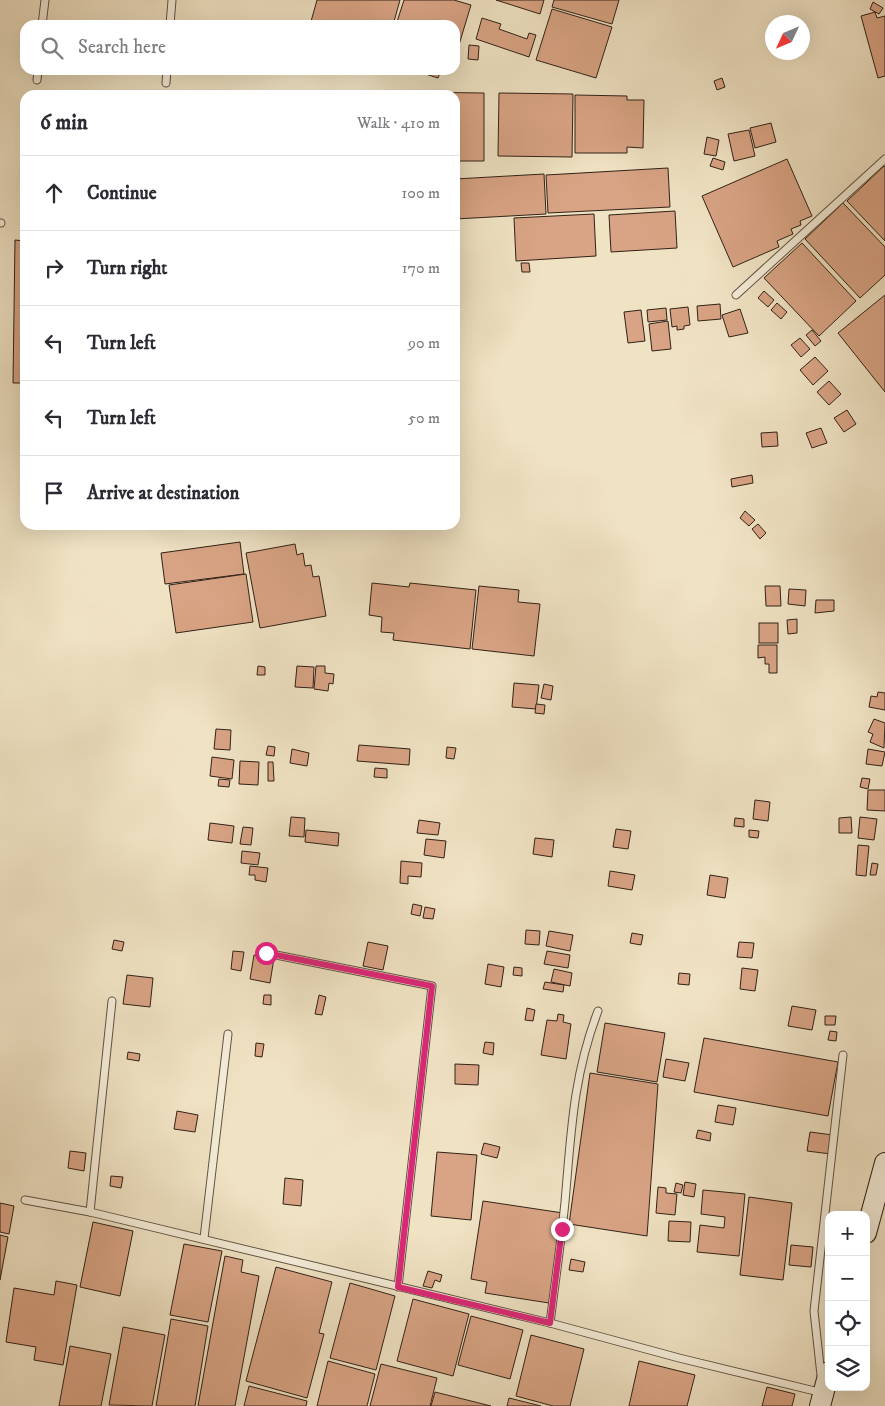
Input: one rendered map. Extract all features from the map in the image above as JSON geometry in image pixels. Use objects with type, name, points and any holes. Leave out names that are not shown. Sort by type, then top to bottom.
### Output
[{"type":"main road","points":[[870,1218],[885,1163]]},
{"type":"lane","points":[[43,20],[45,0]]},
{"type":"lane","points":[[170,20],[172,0]]},
{"type":"lane","points":[[37,80],[38,75]]},
{"type":"lane","points":[[166,83],[167,75]]},
{"type":"lane","points":[[736,295],[885,159]]},
{"type":"lane","points":[[266,953],[432,986],[398,1287]]},
{"type":"lane","points":[[90,1212],[112,1001]]},
{"type":"lane","points":[[550,1323],[562,1229],[575,1091],[585,1046],[598,1011]]},
{"type":"lane","points":[[204,1238],[228,1034]]},
{"type":"lane","points":[[26,1200],[90,1212],[204,1238],[550,1323],[822,1399],[814,1311],[843,1055]]},
{"type":"building","points":[[317,0],[400,0],[394,20],[311,20]]},
{"type":"building","points":[[404,0],[454,0],[471,5],[460,41],[460,20],[398,20]]},
{"type":"building","points":[[496,0],[544,0],[540,14]]},
{"type":"building","points":[[554,0],[619,0],[612,24],[552,7]]},
{"type":"building","points":[[873,2],[883,8],[879,14],[870,9]]},
{"type":"building","points":[[552,9],[612,27],[596,78],[536,60]]},
{"type":"building","points":[[875,12],[877,18],[885,16],[885,76],[878,78],[861,16]]},
{"type":"building","points":[[482,18],[501,24],[499,29],[527,39],[529,33],[536,35],[529,57],[476,39]]},
{"type":"building","points":[[469,45],[479,46],[478,60],[468,59]]},
{"type":"building","points":[[429,75],[439,75],[438,78]]},
{"type":"building","points":[[722,78],[725,87],[717,90],[714,81]]},
{"type":"building","points":[[460,93],[484,93],[484,161],[460,161]]},
{"type":"building","points":[[499,93],[573,94],[572,157],[498,156]]},
{"type":"building","points":[[575,95],[627,96],[627,100],[644,100],[643,148],[627,147],[627,153],[575,153]]},
{"type":"building","points":[[771,123],[776,142],[755,148],[750,128]]},
{"type":"building","points":[[749,130],[755,156],[734,161],[728,134]]},
{"type":"building","points":[[707,137],[719,140],[716,156],[704,154]]},
{"type":"building","points":[[713,158],[725,162],[723,170],[710,166]]},
{"type":"building","points":[[787,159],[812,216],[800,221],[801,225],[791,229],[793,234],[777,241],[779,247],[733,267],[702,196]]},
{"type":"building","points":[[885,167],[885,241],[847,201]]},
{"type":"building","points":[[668,168],[670,207],[548,213],[546,175]]},
{"type":"building","points":[[544,174],[546,214],[460,219],[460,179]]},
{"type":"building","points":[[843,203],[885,247],[885,275],[860,298],[805,239]]},
{"type":"building","points":[[675,211],[677,248],[611,252],[609,215]]},
{"type":"building","points":[[594,214],[596,256],[516,261],[514,218]]},
{"type":"building","points":[[15,240],[20,240],[20,383],[13,383]]},
{"type":"building","points":[[802,243],[856,301],[819,336],[764,278]]},
{"type":"building","points":[[521,263],[529,263],[530,272],[522,272]]},
{"type":"building","points":[[764,291],[774,300],[768,307],[758,298]]},
{"type":"building","points":[[885,295],[885,392],[838,333]]},
{"type":"building","points":[[777,303],[787,312],[781,319],[771,310]]},
{"type":"building","points":[[720,304],[721,319],[698,321],[697,306]]},
{"type":"building","points":[[688,307],[690,325],[684,326],[684,329],[677,330],[677,326],[672,327],[670,309]]},
{"type":"building","points":[[666,308],[667,320],[648,322],[647,310]]},
{"type":"building","points":[[740,309],[748,333],[729,337],[722,315]]},
{"type":"building","points":[[641,310],[645,341],[628,343],[624,312]]},
{"type":"building","points":[[668,321],[671,349],[652,351],[649,324]]},
{"type":"building","points":[[812,330],[821,341],[815,346],[806,335]]},
{"type":"building","points":[[800,338],[810,349],[801,357],[791,345]]},
{"type":"building","points":[[815,357],[828,371],[813,385],[800,370]]},
{"type":"building","points":[[829,381],[841,394],[829,405],[817,392]]},
{"type":"building","points":[[847,410],[856,424],[844,432],[834,418]]},
{"type":"building","points":[[821,428],[827,443],[812,448],[806,433]]},
{"type":"building","points":[[777,432],[778,446],[762,447],[761,433]]},
{"type":"building","points":[[752,475],[753,483],[732,487],[731,479]]},
{"type":"building","points":[[745,511],[755,520],[749,526],[740,518]]},
{"type":"building","points":[[758,524],[766,533],[760,539],[752,529]]},
{"type":"building","points":[[240,542],[244,574],[165,584],[161,553]]},
{"type":"building","points":[[295,544],[297,555],[303,553],[305,566],[311,565],[313,577],[319,576],[326,616],[260,628],[246,553]]},
{"type":"building","points":[[246,574],[253,622],[176,633],[169,585]]},
{"type":"building","points":[[372,583],[409,587],[410,583],[476,590],[470,649],[393,640],[394,633],[381,632],[382,617],[369,615]]},
{"type":"building","points":[[479,586],[519,590],[518,602],[540,604],[534,656],[472,649]]},
{"type":"building","points":[[765,586],[780,586],[781,606],[766,606]]},
{"type":"building","points":[[789,589],[806,590],[805,606],[788,604]]},
{"type":"building","points":[[816,600],[834,600],[834,611],[815,613]]},
{"type":"building","points":[[797,619],[797,633],[788,634],[787,620]]},
{"type":"building","points":[[759,623],[778,623],[778,643],[759,643]]},
{"type":"building","points":[[758,645],[777,645],[777,673],[769,673],[769,664],[765,664],[765,657],[758,658]]},
{"type":"building","points":[[258,666],[265,667],[265,675],[257,675]]},
{"type":"building","points":[[297,666],[314,667],[313,688],[295,687]]},
{"type":"building","points":[[316,666],[325,666],[325,673],[334,674],[333,684],[329,683],[328,691],[314,689]]},
{"type":"building","points":[[514,683],[539,685],[536,709],[512,707]]},
{"type":"building","points":[[544,684],[553,686],[551,700],[541,698]]},
{"type":"building","points":[[878,692],[885,693],[885,710],[869,707],[871,696],[877,697]]},
{"type":"building","points":[[536,704],[545,705],[544,714],[535,713]]},
{"type":"building","points":[[874,719],[885,723],[884,748],[870,742],[873,734],[868,732]]},
{"type":"building","points":[[216,729],[231,730],[230,750],[214,749]]},
{"type":"building","points":[[359,745],[410,749],[409,765],[357,761]]},
{"type":"building","points":[[268,746],[275,747],[274,756],[266,755]]},
{"type":"building","points":[[447,747],[456,748],[454,759],[446,758]]},
{"type":"building","points":[[292,749],[309,753],[307,766],[290,763]]},
{"type":"building","points":[[868,749],[885,752],[882,766],[866,764]]},
{"type":"building","points":[[212,757],[234,760],[232,779],[210,776]]},
{"type":"building","points":[[240,761],[259,762],[258,785],[239,784]]},
{"type":"building","points":[[268,762],[273,762],[274,781],[268,781]]},
{"type":"building","points":[[375,768],[387,769],[387,778],[374,777]]},
{"type":"building","points":[[862,778],[870,779],[868,789],[860,787]]},
{"type":"building","points":[[219,779],[230,780],[229,787],[218,786]]},
{"type":"building","points":[[868,790],[885,790],[885,811],[867,810]]},
{"type":"building","points":[[755,800],[770,802],[768,821],[753,819]]},
{"type":"building","points":[[291,817],[305,818],[304,837],[289,836]]},
{"type":"building","points":[[851,817],[852,833],[839,833],[839,818]]},
{"type":"building","points":[[860,817],[877,819],[874,840],[858,838]]},
{"type":"building","points":[[735,818],[744,819],[744,827],[734,826]]},
{"type":"building","points":[[419,820],[440,823],[438,835],[417,833]]},
{"type":"building","points":[[210,823],[234,826],[232,843],[208,840]]},
{"type":"building","points":[[243,827],[253,828],[251,845],[240,844]]},
{"type":"building","points":[[616,829],[631,831],[628,849],[613,847]]},
{"type":"building","points":[[306,830],[339,833],[338,846],[305,842]]},
{"type":"building","points":[[749,830],[759,831],[758,838],[749,837]]},
{"type":"building","points":[[535,838],[554,840],[552,857],[533,854]]},
{"type":"building","points":[[426,839],[446,841],[444,858],[424,855]]},
{"type":"building","points":[[858,845],[869,846],[866,876],[856,875]]},
{"type":"building","points":[[242,851],[260,853],[258,865],[241,863]]},
{"type":"building","points":[[401,861],[422,863],[421,877],[408,876],[408,884],[400,883]]},
{"type":"building","points":[[872,863],[878,864],[876,875],[870,875]]},
{"type":"building","points":[[250,866],[268,868],[266,882],[255,880],[255,875],[249,875]]},
{"type":"building","points":[[610,871],[635,875],[632,890],[608,886]]},
{"type":"building","points":[[710,875],[728,878],[725,898],[707,895]]},
{"type":"building","points":[[413,904],[422,906],[420,916],[411,914]]},
{"type":"building","points":[[425,907],[435,909],[433,919],[423,918]]},
{"type":"building","points":[[526,930],[540,931],[539,945],[525,944]]},
{"type":"building","points":[[549,931],[573,935],[570,951],[546,946]]},
{"type":"building","points":[[632,933],[643,935],[641,945],[630,943]]},
{"type":"building","points":[[114,940],[124,942],[122,951],[112,949]]},
{"type":"building","points":[[368,942],[388,946],[383,970],[363,966]]},
{"type":"building","points":[[739,942],[754,943],[752,958],[737,957]]},
{"type":"building","points":[[233,951],[244,952],[241,971],[231,969]]},
{"type":"building","points":[[547,951],[570,955],[568,968],[544,964]]},
{"type":"building","points":[[254,955],[274,958],[270,983],[250,979]]},
{"type":"building","points":[[488,964],[504,967],[501,987],[485,984]]},
{"type":"building","points":[[514,967],[522,968],[522,976],[513,975]]},
{"type":"building","points":[[742,968],[758,970],[755,991],[740,989]]},
{"type":"building","points":[[554,969],[572,973],[570,986],[551,982]]},
{"type":"building","points":[[679,973],[690,974],[689,985],[678,984]]},
{"type":"building","points":[[127,975],[153,978],[150,1007],[123,1004]]},
{"type":"building","points":[[545,982],[564,985],[563,992],[543,989]]},
{"type":"building","points":[[264,995],[271,995],[271,1005],[263,1004]]},
{"type":"building","points":[[319,995],[326,997],[322,1015],[315,1014]]},
{"type":"building","points":[[792,1006],[816,1010],[812,1030],[788,1026]]},
{"type":"building","points":[[527,1008],[535,1010],[533,1021],[525,1020]]},
{"type":"building","points":[[558,1014],[564,1015],[563,1022],[571,1024],[566,1059],[541,1055],[547,1020],[557,1021]]},
{"type":"building","points":[[825,1016],[836,1016],[835,1025],[825,1025]]},
{"type":"building","points":[[605,1023],[665,1033],[657,1082],[597,1072]]},
{"type":"building","points":[[830,1031],[837,1032],[836,1041],[828,1040]]},
{"type":"building","points":[[704,1038],[838,1062],[828,1116],[694,1092]]},
{"type":"building","points":[[485,1042],[494,1043],[493,1055],[483,1053]]},
{"type":"building","points":[[256,1043],[264,1044],[262,1057],[255,1056]]},
{"type":"building","points":[[128,1052],[140,1054],[139,1061],[127,1059]]},
{"type":"building","points":[[666,1059],[689,1063],[685,1081],[663,1077]]},
{"type":"building","points":[[455,1064],[479,1065],[478,1085],[455,1084]]},
{"type":"building","points":[[590,1073],[658,1084],[647,1236],[569,1224]]},
{"type":"building","points":[[718,1105],[736,1108],[733,1125],[715,1122]]},
{"type":"building","points":[[177,1111],[198,1115],[195,1132],[174,1129]]},
{"type":"building","points":[[698,1130],[711,1133],[710,1141],[696,1138]]},
{"type":"building","points":[[810,1132],[833,1135],[831,1154],[807,1151]]},
{"type":"building","points":[[484,1143],[500,1147],[497,1158],[481,1154]]},
{"type":"building","points":[[70,1151],[86,1153],[84,1171],[68,1168]]},
{"type":"building","points":[[437,1152],[477,1155],[471,1220],[431,1216]]},
{"type":"building","points":[[111,1176],[123,1177],[121,1188],[110,1186]]},
{"type":"building","points":[[285,1178],[303,1180],[301,1206],[283,1204]]},
{"type":"building","points":[[685,1182],[696,1184],[694,1197],[683,1195]]},
{"type":"building","points":[[676,1183],[683,1185],[681,1193],[674,1192]]},
{"type":"building","points":[[658,1187],[666,1188],[666,1193],[677,1194],[675,1215],[656,1213]]},
{"type":"building","points":[[703,1190],[745,1194],[739,1256],[697,1252],[700,1225],[724,1228],[725,1217],[701,1214]]},
{"type":"building","points":[[749,1197],[792,1203],[783,1280],[740,1275]]},
{"type":"building","points":[[483,1201],[563,1213],[549,1303],[485,1293],[487,1282],[471,1279]]},
{"type":"building","points":[[0,1203],[14,1206],[9,1234],[0,1232]]},
{"type":"building","points":[[669,1221],[691,1222],[690,1242],[668,1241]]},
{"type":"building","points":[[93,1222],[133,1231],[120,1296],[80,1287]]},
{"type":"building","points":[[0,1235],[8,1237],[0,1280]]},
{"type":"building","points":[[184,1244],[222,1251],[208,1322],[170,1315]]},
{"type":"building","points":[[791,1245],[813,1247],[811,1267],[789,1265]]},
{"type":"building","points":[[225,1256],[243,1260],[241,1272],[259,1276],[235,1406],[198,1406]]},
{"type":"building","points":[[571,1259],[585,1262],[583,1272],[569,1270]]},
{"type":"building","points":[[276,1267],[332,1282],[319,1333],[324,1334],[307,1398],[246,1381]]},
{"type":"building","points":[[428,1271],[442,1275],[440,1282],[435,1280],[432,1288],[423,1286]]},
{"type":"building","points":[[56,1281],[77,1285],[63,1365],[34,1360],[36,1347],[6,1342],[14,1288],[54,1295]]},
{"type":"building","points":[[350,1283],[395,1296],[376,1370],[330,1358]]},
{"type":"building","points":[[413,1299],[469,1314],[453,1376],[397,1361]]},
{"type":"building","points":[[471,1316],[523,1330],[510,1379],[458,1365]]},
{"type":"building","points":[[171,1319],[208,1326],[195,1406],[156,1406]]},
{"type":"building","points":[[123,1327],[165,1335],[152,1406],[109,1405]]},
{"type":"building","points":[[531,1335],[584,1349],[570,1406],[553,1406],[516,1396]]},
{"type":"building","points":[[70,1346],[111,1354],[101,1406],[59,1406]]},
{"type":"building","points":[[328,1361],[375,1374],[367,1406],[317,1406]]},
{"type":"building","points":[[639,1361],[695,1375],[687,1406],[629,1406]]},
{"type":"building","points":[[381,1364],[437,1378],[430,1406],[370,1406]]},
{"type":"building","points":[[249,1386],[307,1401],[306,1406],[244,1406]]},
{"type":"building","points":[[767,1387],[795,1394],[792,1406],[762,1406]]},
{"type":"building","points":[[435,1392],[491,1406],[431,1406]]},
{"type":"building","points":[[509,1398],[541,1406],[507,1406]]},
{"type":"route","points":[[266,953],[432,986],[398,1287],[550,1323],[562,1229]]}]
